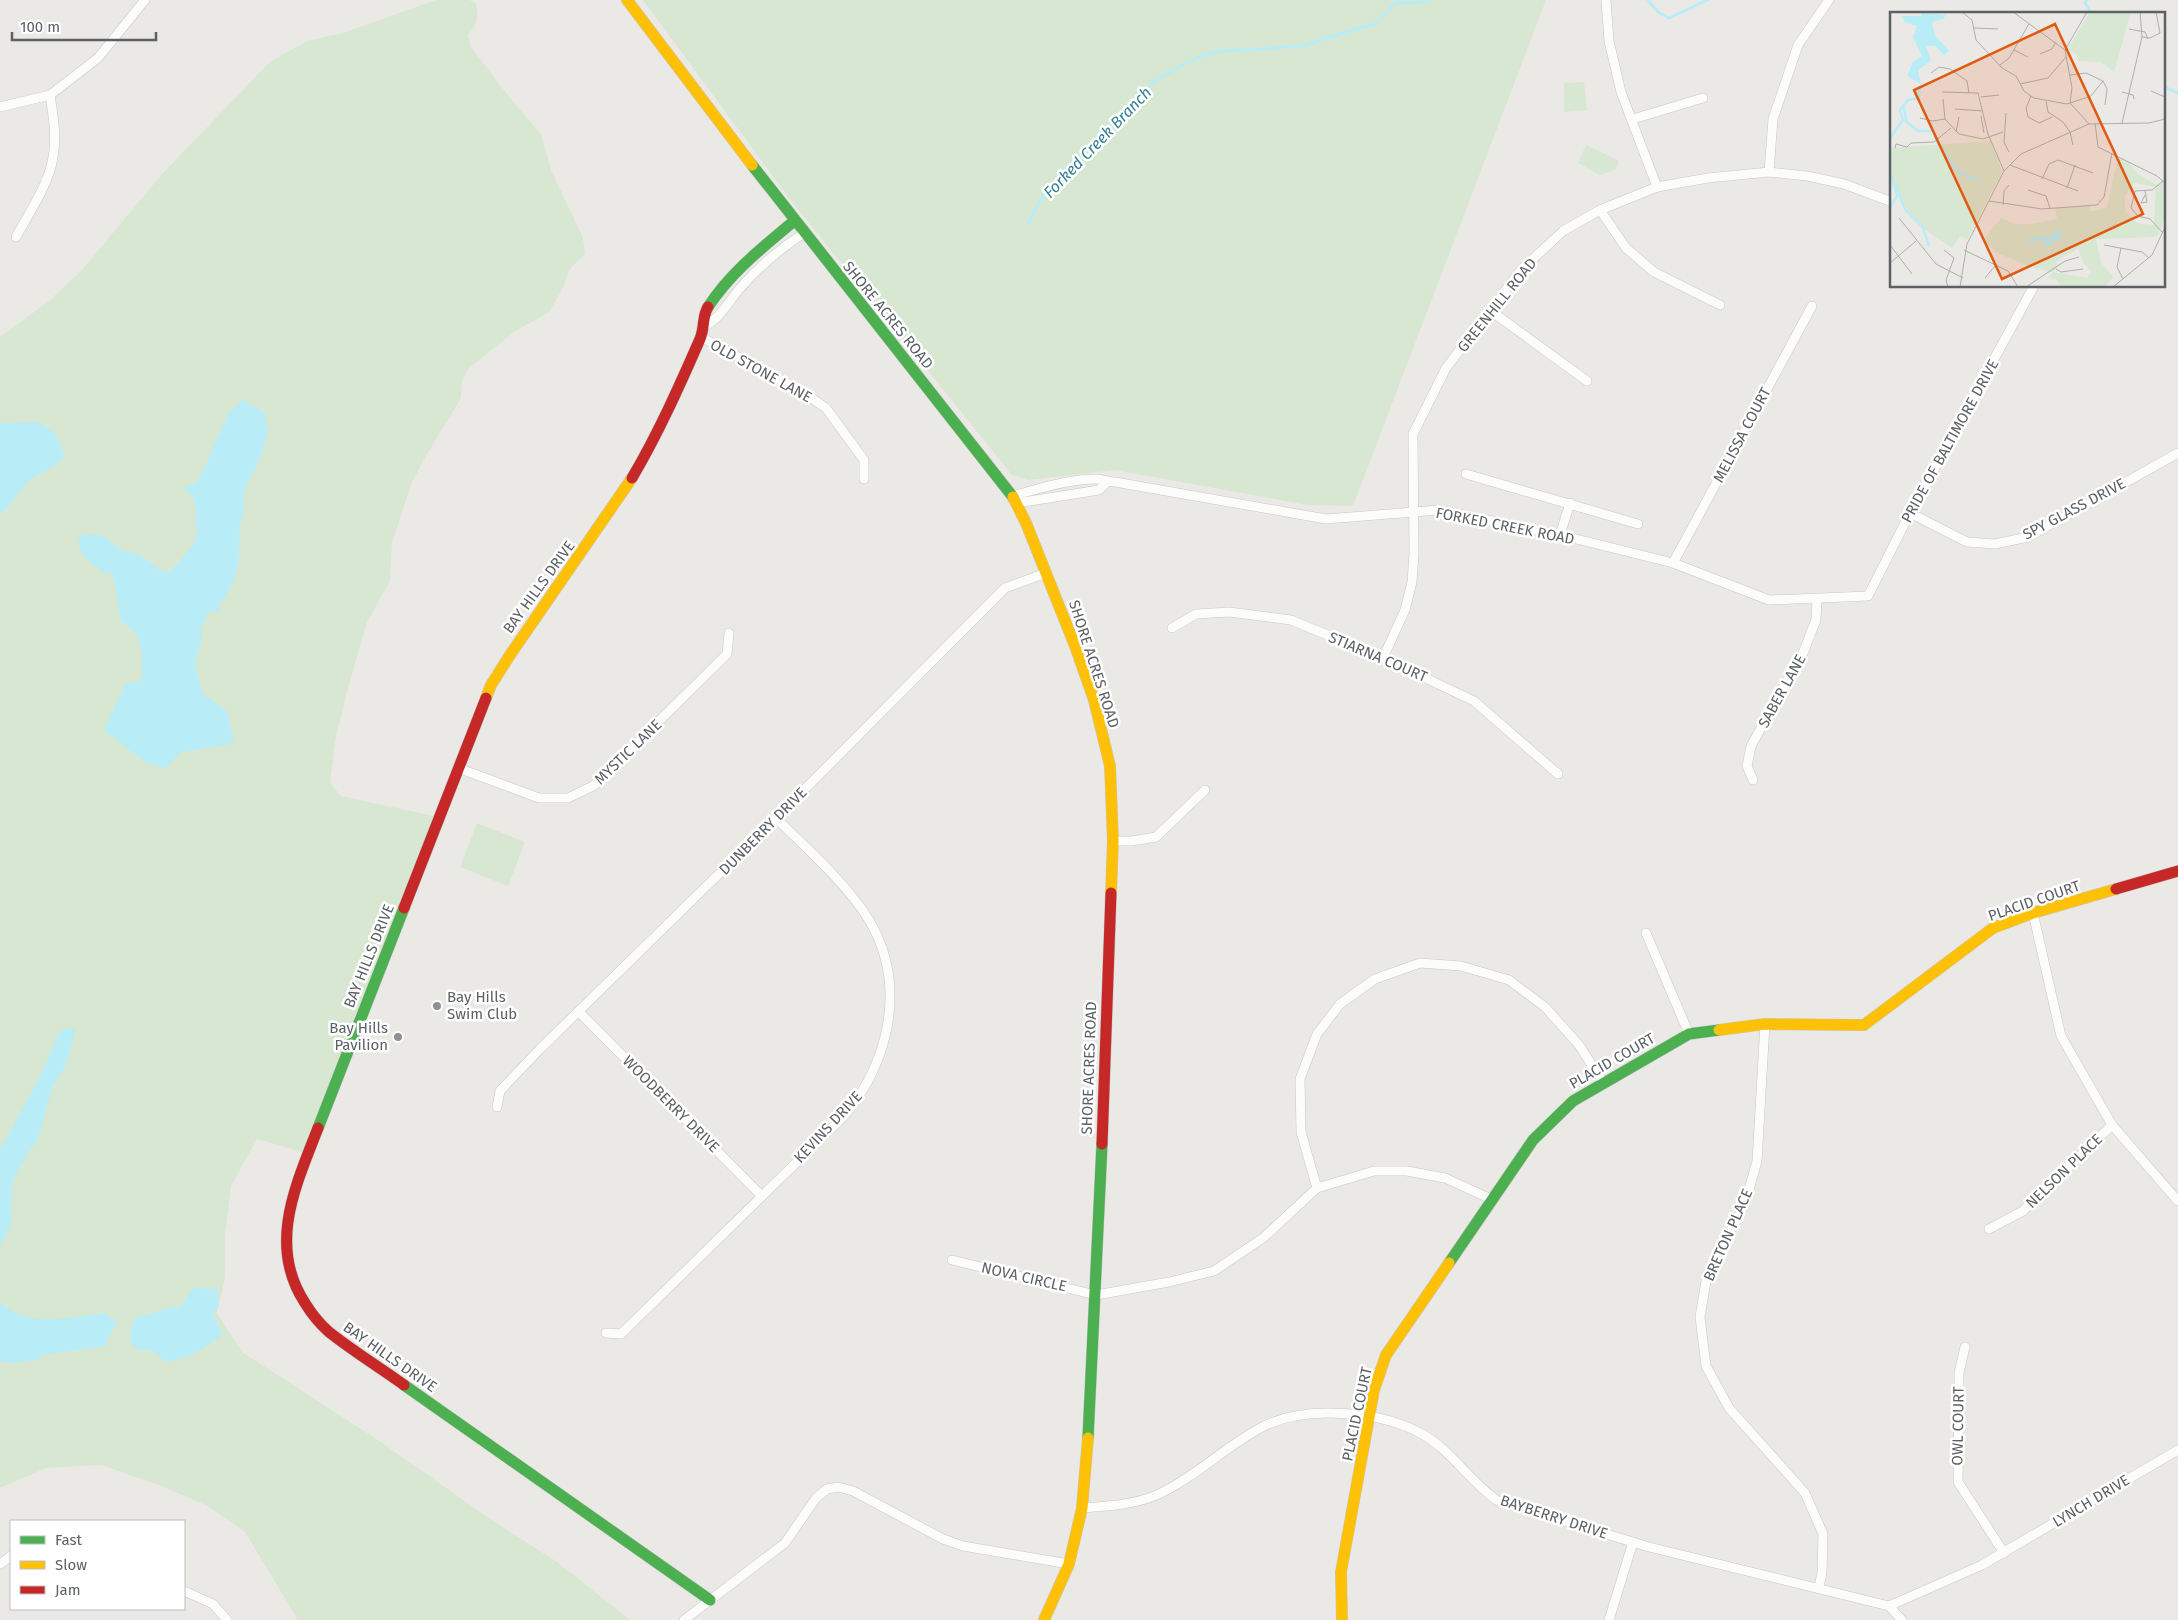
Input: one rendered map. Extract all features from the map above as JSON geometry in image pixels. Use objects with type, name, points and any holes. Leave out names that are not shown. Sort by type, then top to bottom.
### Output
[{"type":"street","points":[[0,107],[50,95],[98,58],[145,0]]},
{"type":"street","name":"SHORE ACRES ROAD","points":[[628,0],[794,221],[1014,500],[1076,646],[1101,728],[1110,766],[1113,841],[1096,1294],[1082,1508],[1069,1564],[1044,1620]]},
{"type":"street","points":[[1606,0],[1609,41],[1619,83],[1657,187]]},
{"type":"street","points":[[1768,172],[1773,119],[1798,46],[1829,0]]},
{"type":"street","points":[[16,237],[38,198],[53,158],[55,127],[50,95]]},
{"type":"street","points":[[1633,119],[1703,98]]},
{"type":"street","name":"GREENHILL ROAD","points":[[1383,658],[1404,610],[1412,582],[1413,434],[1446,368],[1521,270],[1563,231],[1600,210],[1657,187],[1708,178],[1768,172],[1807,176],[1844,184],[1890,201]]},
{"type":"street","points":[[1600,210],[1626,248],[1654,272],[1720,305]]},
{"type":"street","name":"BAY HILLS DRIVE","points":[[710,1600],[328,1331],[314,1317],[302,1300],[287,1268],[285,1229],[290,1203],[491,685],[513,648],[597,531],[642,461],[701,337],[705,326],[704,313],[719,290],[740,266],[794,221]]},
{"type":"street","name":"BAY HILLS DRIVE","points":[[705,326],[715,321],[740,288],[757,270],[804,233]]},
{"type":"street","name":"PRIDE OF BALTIMORE DRIVE","points":[[1868,596],[1910,513],[2033,288]]},
{"type":"street","name":"MELISSA COURT","points":[[1673,563],[1812,306]]},
{"type":"street","points":[[1491,310],[1587,381]]},
{"type":"street","name":"OLD STONE LANE","points":[[701,337],[798,389],[826,408],[864,460],[864,479]]},
{"type":"street","name":"SPY GLASS DRIVE","points":[[1910,513],[1967,542],[1994,544],[2028,537],[2178,452]]},
{"type":"street","points":[[1466,474],[1638,524]]},
{"type":"street","name":"FORKED CREEK ROAD","points":[[1014,500],[1064,483],[1098,479],[1326,519],[1439,510],[1560,535],[1673,563],[1769,600],[1868,596]]},
{"type":"street","points":[[1560,535],[1570,503]]},
{"type":"street","name":"DUNBERRY DRIVE","points":[[497,1107],[500,1091],[1005,588],[1046,573]]},
{"type":"street","name":"SABER LANE","points":[[1754,780],[1747,766],[1751,746],[1803,653],[1816,620],[1817,599]]},
{"type":"street","name":"STIARNA COURT","points":[[1172,628],[1196,614],[1229,612],[1291,620],[1383,658],[1474,701],[1558,774]]},
{"type":"street","name":"MYSTIC LANE","points":[[458,768],[540,798],[568,798],[593,786],[728,654],[729,632]]},
{"type":"street","points":[[1113,841],[1132,842],[1156,837],[1205,790]]},
{"type":"street","name":"KEVINS DRIVE","points":[[606,1333],[621,1334],[845,1114],[861,1094],[882,1053],[887,1034],[889,984],[881,945],[868,919],[834,877],[776,818]]},
{"type":"street","name":"PLACID COURT","points":[[1342,1620],[1341,1572],[1374,1390],[1386,1355],[1533,1140],[1573,1100],[1604,1084],[1688,1034],[1765,1024],[1864,1025],[1887,1010],[1993,928],[2033,914],[2178,871]]},
{"type":"street","points":[[2033,914],[2061,1036],[2112,1125],[2178,1201]]},
{"type":"street","points":[[1646,933],[1688,1034]]},
{"type":"street","points":[[1317,1188],[1301,1132],[1300,1079],[1317,1034],[1340,1004],[1375,979],[1383,976],[1420,963],[1461,966],[1509,980],[1545,1007],[1579,1045],[1604,1084]]},
{"type":"street","name":"WOODBERRY DRIVE","points":[[579,1012],[762,1196]]},
{"type":"street","name":"BRETON PLACE","points":[[1765,1024],[1757,1161],[1745,1204],[1707,1275],[1700,1317],[1706,1366],[1730,1408],[1805,1493],[1823,1534],[1822,1573],[1819,1587]]},
{"type":"street","name":"NELSON PLACE","points":[[1989,1229],[2024,1211],[2112,1125]]},
{"type":"street","points":[[1096,1294],[1169,1282],[1214,1271],[1263,1238],[1317,1188],[1374,1170],[1407,1171],[1444,1178],[1491,1199]]},
{"type":"street","name":"NOVA CIRCLE","points":[[952,1260],[1096,1294]]},
{"type":"street","name":"OWL COURT","points":[[1966,1347],[1959,1373],[1958,1482],[2004,1553]]},
{"type":"street","name":"BAYBERRY DRIVE","points":[[1082,1508],[1121,1506],[1160,1493],[1249,1435],[1285,1418],[1327,1414],[1370,1417],[1401,1425],[1424,1435],[1485,1492],[1498,1501],[1633,1542],[1819,1587],[1888,1606],[1902,1620]]},
{"type":"street","name":"LYNCH DRIVE","points":[[2004,1553],[2178,1450]]},
{"type":"street","points":[[684,1620],[779,1548],[796,1529],[816,1498],[827,1490],[838,1487],[853,1491],[944,1539],[963,1546],[1069,1564]]},
{"type":"street","points":[[1609,1620],[1633,1542]]},
{"type":"street","points":[[1888,1606],[1982,1565],[2004,1553]]},
{"type":"street","points":[[185,1591],[213,1604],[227,1620]]},
{"type":"green space","points":[[436,0],[470,0],[476,4],[476,21],[468,35],[471,47],[513,102],[541,134],[551,170],[583,238],[585,254],[570,269],[562,290],[549,312],[514,332],[468,369],[462,381],[461,398],[412,482],[392,543],[390,581],[367,622],[348,688],[336,736],[330,783],[341,796],[443,818],[416,878],[388,933],[344,1044],[305,1153],[257,1139],[231,1186],[225,1236],[225,1278],[217,1313],[242,1352],[375,1438],[486,1516],[557,1562],[630,1620],[298,1620],[245,1532],[208,1506],[159,1485],[101,1465],[46,1468],[0,1488],[0,337],[49,301],[81,271],[162,174],[270,62],[307,41],[343,33]]},
{"type":"green space","points":[[643,0],[1546,0],[1353,506],[1307,505],[1115,470],[1028,480],[1012,475],[789,198]]},
{"type":"green space","points":[[1584,82],[1587,110],[1564,112],[1564,83]]},
{"type":"green space","points":[[1586,145],[1619,161],[1615,170],[1600,175],[1578,163]]},
{"type":"green space","points":[[477,823],[525,842],[508,886],[460,867]]},
{"type":"water","points":[[243,400],[264,412],[268,430],[262,455],[245,488],[237,569],[228,591],[219,606],[220,611],[210,611],[200,629],[203,637],[195,661],[202,693],[227,711],[234,744],[181,752],[165,769],[145,762],[104,730],[125,684],[142,681],[142,654],[139,640],[121,621],[116,589],[111,573],[103,573],[85,557],[79,547],[80,535],[91,534],[106,537],[115,546],[124,551],[139,554],[163,572],[171,571],[194,544],[197,536],[195,503],[191,494],[183,490],[198,482],[229,412]]},
{"type":"water","points":[[38,422],[56,436],[62,447],[63,459],[29,481],[0,515],[0,423]]},
{"type":"water","points":[[67,1028],[76,1029],[66,1065],[53,1086],[37,1142],[26,1154],[25,1161],[20,1165],[12,1185],[11,1224],[0,1247],[0,1150],[40,1077],[59,1032]]},
{"type":"water","points":[[216,1286],[219,1305],[213,1314],[222,1333],[220,1337],[192,1355],[168,1362],[154,1352],[140,1350],[132,1345],[130,1329],[137,1316],[155,1313],[168,1307],[177,1308],[182,1305],[193,1288],[210,1289]]},
{"type":"water","points":[[0,1302],[23,1316],[49,1319],[105,1313],[118,1322],[108,1337],[107,1346],[41,1355],[39,1360],[3,1362],[0,1360]]},
{"type":"waterway","name":"Forked Creek Branch","points":[[1028,223],[1046,191],[1154,81],[1197,58],[1214,52],[1302,46],[1376,23],[1395,3],[1419,3],[1429,0]]},
{"type":"waterway","name":"Forked Creek Branch","points":[[1648,0],[1658,12],[1669,18],[1708,0]]},
{"type":"waterway","points":[[2086,0],[2085,3],[2091,12]]},
{"type":"waterway","points":[[2166,88],[2178,93]]},
{"type":"traffic: fast","points":[[752,165],[1013,497]]},
{"type":"traffic: fast","points":[[708,307],[737,272],[794,221]]},
{"type":"traffic: fast","points":[[318,1128],[404,908]]},
{"type":"traffic: fast","points":[[1449,1263],[1533,1140],[1573,1101],[1689,1034],[1719,1030]]},
{"type":"traffic: fast","points":[[1088,1438],[1102,1144]]},
{"type":"traffic: fast","points":[[404,1385],[710,1600]]},
{"type":"traffic: slow","points":[[627,0],[752,165]]},
{"type":"traffic: slow","points":[[486,698],[491,685],[510,655],[632,478]]},
{"type":"traffic: slow","points":[[1013,497],[1026,523],[1075,646],[1094,700],[1110,766],[1113,841],[1111,893]]},
{"type":"traffic: slow","points":[[1719,1030],[1765,1024],[1864,1025],[1993,928],[2033,913],[2116,889]]},
{"type":"traffic: slow","points":[[1342,1620],[1341,1572],[1374,1390],[1386,1355],[1449,1263]]},
{"type":"traffic: slow","points":[[1044,1620],[1069,1564],[1082,1508],[1088,1438]]},
{"type":"traffic: jam","points":[[632,478],[659,427],[702,335],[708,307]]},
{"type":"traffic: jam","points":[[404,908],[486,698]]},
{"type":"traffic: jam","points":[[2116,889],[2178,871]]},
{"type":"traffic: jam","points":[[1102,1144],[1111,893]]},
{"type":"traffic: jam","points":[[318,1128],[301,1171],[289,1215],[288,1259],[294,1281],[307,1307],[329,1332],[404,1385]]},
{"type":"place","name":"Bay Hills Swim Club","points":[[437,1006]]},
{"type":"place","name":"Bay Hills Pavilion","points":[[398,1037]]}]
